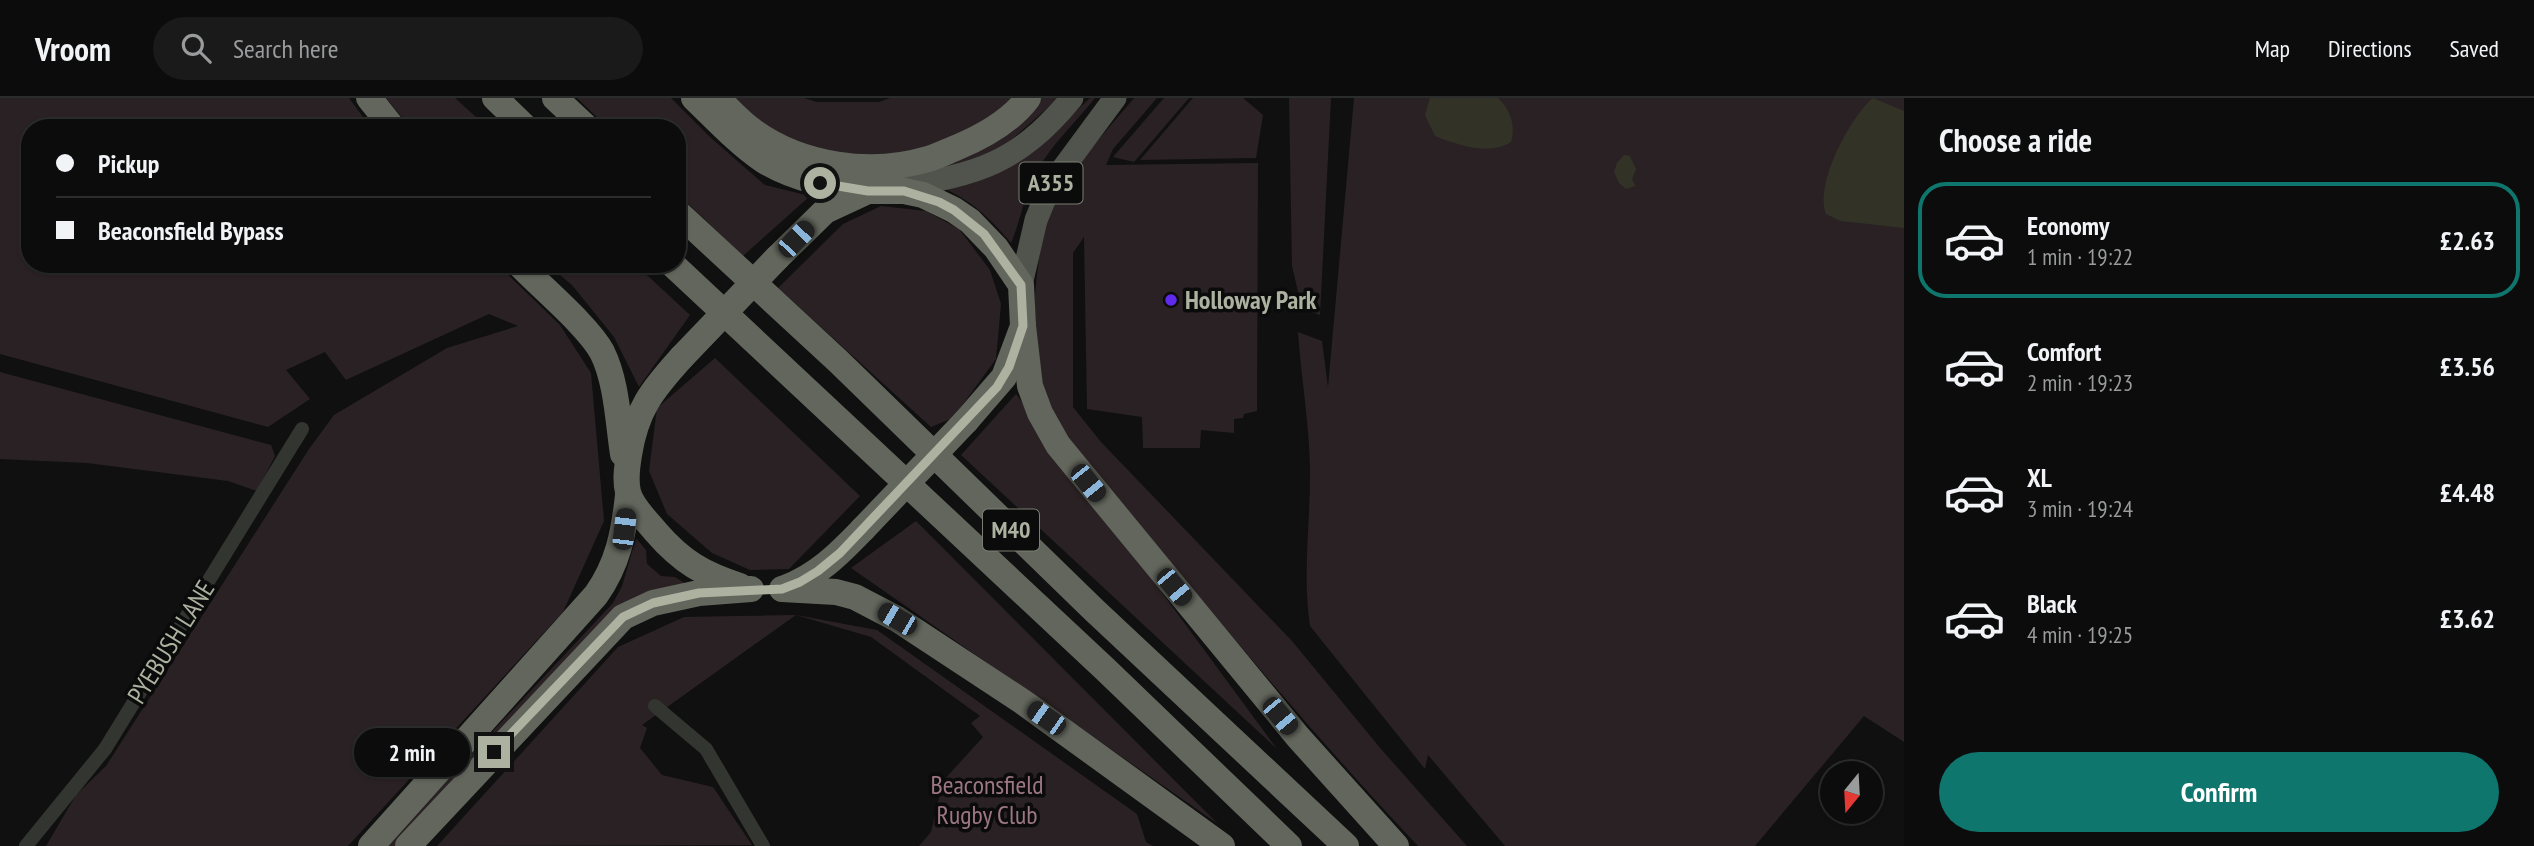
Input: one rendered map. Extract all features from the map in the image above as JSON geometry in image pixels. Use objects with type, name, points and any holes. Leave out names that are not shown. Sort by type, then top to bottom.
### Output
[{"type":"highway","points":[[369,98],[386,119]]},
{"type":"highway","points":[[495,98],[517,119]]},
{"type":"highway","points":[[555,98],[577,119]]},
{"type":"highway","points":[[694,98],[743,144],[776,167],[820,183],[923,195],[954,210],[984,234],[1021,285],[1030,386],[1040,414],[1058,445],[1298,737],[1396,846]]},
{"type":"highway","points":[[717,98],[752,131],[778,146],[809,158],[835,164],[886,167],[928,159],[978,139],[1018,112],[1028,98]]},
{"type":"highway","points":[[371,846],[596,595],[610,575],[624,529],[632,438],[643,404],[654,388],[681,357],[825,211],[873,191]]},
{"type":"highway","name":"M40","points":[[686,220],[838,361],[1094,610],[1346,846]]},
{"type":"highway","points":[[528,273],[580,324],[601,351],[610,380],[627,484],[643,516],[672,550],[693,567],[713,577],[751,589]]},
{"type":"highway","name":"M40","points":[[681,273],[1105,669],[1289,846]]},
{"type":"highway","points":[[782,589],[818,571],[840,553],[966,421],[1004,377],[1023,326]]},
{"type":"highway","points":[[408,846],[623,617],[653,603],[699,593],[751,589],[836,592],[855,597],[897,619],[1023,702],[1222,846]]},
{"type":"main road","name":"A355","points":[[873,191],[965,174],[1008,158],[1041,131],[1072,98]]},
{"type":"main road","name":"A355","points":[[1021,285],[1033,230],[1050,186],[1059,170],[1115,98]]},
{"type":"street","name":"PYEBUSH LANE","points":[[26,846],[105,749],[302,429]]},
{"type":"street","points":[[654,706],[706,749],[763,846]]},
{"type":"green space","points":[[0,98],[349,98],[364,119],[21,119],[21,273],[506,273],[560,325],[591,373],[604,521],[563,612],[348,846],[46,846],[76,795],[106,766],[309,449],[334,415],[447,348],[518,326],[489,314],[346,380],[325,352],[286,370],[310,399],[268,427],[0,354]]},
{"type":"green space","points":[[386,98],[455,98],[478,119],[404,119]]},
{"type":"green space","points":[[577,98],[671,98],[710,137],[765,185],[810,196],[743,256],[686,202],[686,119],[599,119]]},
{"type":"green space","points":[[731,98],[879,102],[890,98],[1012,98],[986,122],[958,139],[887,158],[808,151],[762,126]]},
{"type":"green space","points":[[1039,98],[1059,98],[1001,149],[953,166],[913,175]]},
{"type":"green space","points":[[1090,98],[1095,98],[1057,142],[1037,171],[1011,243],[979,210],[939,186],[1049,136]]},
{"type":"green space","points":[[1134,98],[1157,98],[1113,149],[1106,165],[1258,163],[1257,411],[1234,419],[1234,433],[1201,430],[1200,448],[1143,448],[1142,417],[1087,409],[1084,237],[1073,253],[1073,407],[1101,442],[1292,641],[1381,749],[1467,846],[1418,846],[1324,743],[1189,585],[1056,424],[1041,396],[1034,372],[1033,325],[1045,224],[1068,180]]},
{"type":"green space","points":[[1164,98],[1189,98],[1134,162],[1113,157]]},
{"type":"green space","points":[[1193,98],[1243,98],[1263,115],[1256,158],[1140,160]]},
{"type":"green space","points":[[1289,98],[1331,98],[1320,315],[1302,309],[1292,266]]},
{"type":"green space","points":[[1354,98],[1904,98],[1904,742],[1864,716],[1826,761],[1820,761],[1820,768],[1755,846],[1505,846],[1428,755],[1425,769],[1310,626],[1307,586],[1309,449],[1298,332],[1322,341],[1328,387]]},
{"type":"green space","points":[[881,206],[926,211],[959,229],[990,270],[1001,304],[996,359],[953,418],[931,427],[778,288],[843,224]]},
{"type":"green space","points":[[558,273],[645,273],[690,315],[639,387],[614,337],[572,285]]},
{"type":"green space","points":[[715,358],[860,496],[789,569],[750,570],[712,553],[667,514],[649,471],[657,408]]},
{"type":"green space","points":[[0,372],[271,445],[275,456],[257,491],[228,481],[87,463],[0,459]]},
{"type":"green space","points":[[1016,394],[1277,749],[961,455]]},
{"type":"green space","points":[[916,521],[1218,824],[851,568]]},
{"type":"green space","points":[[636,538],[646,550],[647,564],[661,576],[675,577],[696,590],[652,599],[398,846],[385,846],[613,603],[622,586]]},
{"type":"green space","name":"Beaconsfield Rugby Club","points":[[796,615],[877,630],[1137,814],[1146,842],[1153,846],[919,846],[931,832],[943,781],[983,737],[971,723],[980,716],[871,637]]},
{"type":"green space","points":[[796,615],[642,725],[647,728],[640,748],[662,775],[713,787],[752,845],[437,846],[618,647],[684,617]]},
{"type":"shaded area","points":[[1430,98],[1498,98],[1511,118],[1511,142],[1483,149],[1463,146],[1435,136],[1425,115]]},
{"type":"shaded area","points":[[1873,98],[1904,111],[1904,228],[1841,221],[1826,214],[1825,186],[1836,152],[1854,120]]},
{"type":"shaded area","points":[[1624,155],[1630,156],[1636,169],[1632,179],[1635,186],[1626,189],[1619,183],[1614,172]]},
{"type":"place","name":"Holloway Park","points":[[1171,300]]},
{"type":"route","points":[[494,752],[623,617],[653,603],[699,593],[782,589],[818,571],[840,553],[966,421],[1004,377],[1023,326],[1021,285],[984,234],[954,210],[923,195],[904,191],[868,191],[820,183]]}]
